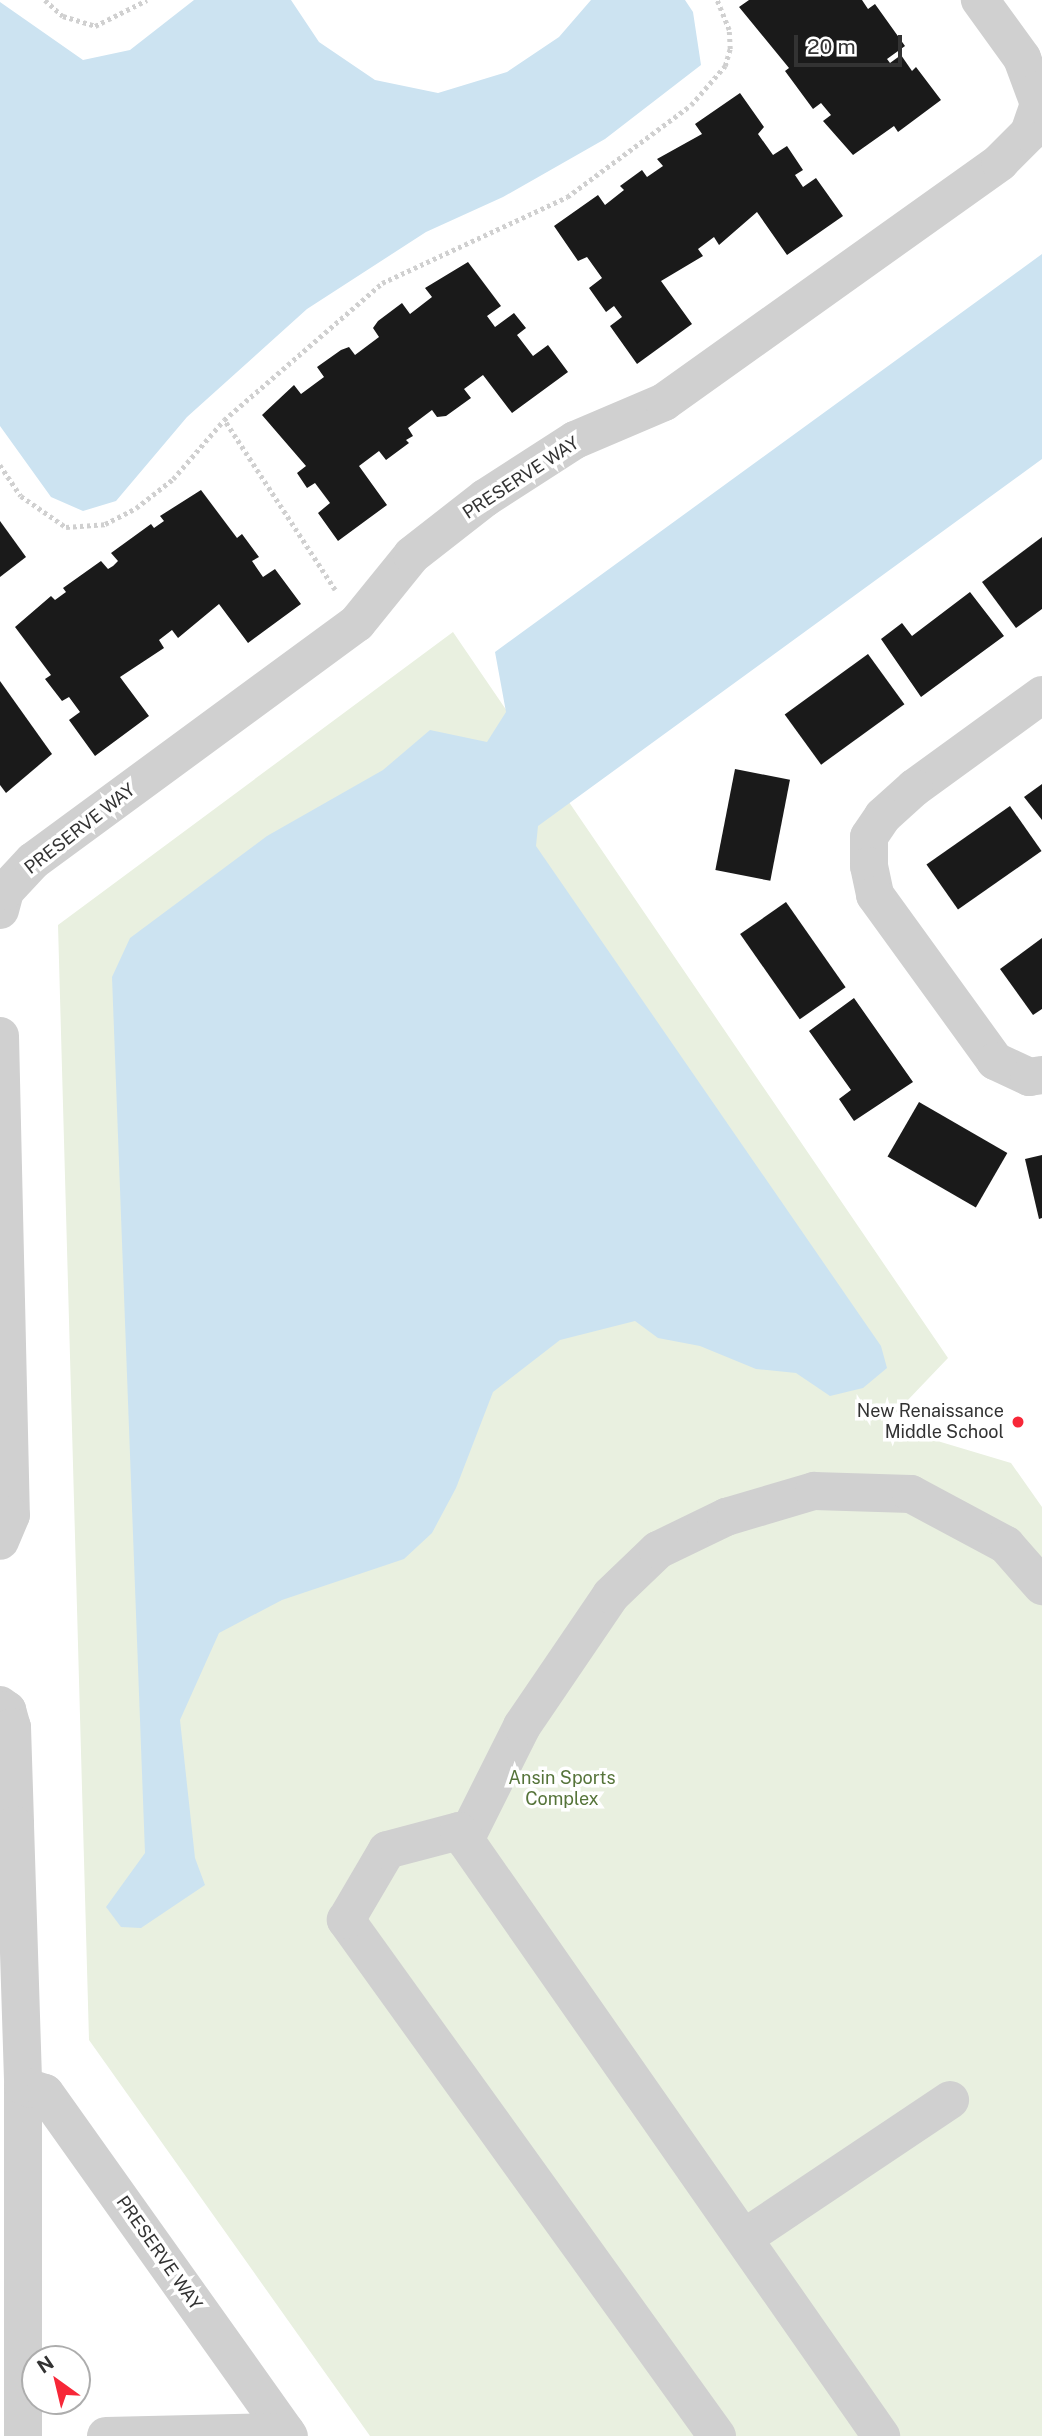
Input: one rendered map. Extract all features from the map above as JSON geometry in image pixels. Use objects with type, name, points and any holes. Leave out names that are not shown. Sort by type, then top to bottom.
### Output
[{"type":"street","name":"PRESERVE WAY","points":[[0,910],[5,891],[33,862],[357,623],[412,555],[485,498],[575,440],[664,402],[1000,162],[1029,133],[1039,104],[1034,83],[980,0]]},
{"type":"street","points":[[1035,1076],[995,1061],[875,895],[869,866],[869,836],[914,788],[1042,695]]},
{"type":"street","points":[[0,1036],[11,1515],[0,1541]]},
{"type":"street","points":[[465,1840],[522,1727],[611,1595],[658,1550],[726,1517],[814,1491],[911,1494],[1006,1545],[1042,1586]]},
{"type":"street","points":[[0,1705],[7,1710],[12,1727],[8,1825],[23,2086],[23,2436]]},
{"type":"street","points":[[717,2436],[346,1920],[387,1850],[459,1831],[881,2436]]},
{"type":"street","name":"PRESERVE WAY","points":[[23,2086],[45,2093],[288,2434]]},
{"type":"street","points":[[744,2238],[950,2100]]},
{"type":"street","name":"PRESERVE WAY","points":[[106,2436],[288,2434]]},
{"type":"path","points":[[45,0],[62,16],[95,26],[147,0]]},
{"type":"path","points":[[0,465],[21,496],[66,527],[105,524],[136,508],[173,479],[224,420],[382,283],[567,197],[691,105],[720,72],[730,49],[729,30],[717,0]]},
{"type":"path","points":[[224,420],[357,623]]},
{"type":"green space","name":"Ansin Sports Complex","points":[[453,632],[948,1358],[884,1425],[1011,1463],[1042,1507],[1042,2436],[370,2436],[89,2040],[58,925]]},
{"type":"water","points":[[194,0],[291,0],[319,42],[375,80],[438,93],[507,72],[559,37],[591,0],[685,0],[693,12],[701,65],[605,139],[503,197],[426,232],[307,309],[187,417],[116,501],[83,511],[51,497],[0,426],[0,2],[83,60],[130,50]]},
{"type":"water","points":[[1042,254],[1042,459],[538,826],[536,846],[881,1346],[887,1368],[863,1388],[830,1396],[796,1373],[756,1369],[700,1346],[658,1338],[635,1321],[560,1340],[493,1392],[456,1488],[432,1533],[404,1559],[282,1600],[219,1633],[180,1720],[195,1858],[205,1885],[141,1928],[121,1927],[106,1907],[145,1853],[112,977],[130,938],[267,836],[383,770],[430,730],[487,742],[506,712],[495,652]]},
{"type":"building","points":[[749,0],[862,0],[868,9],[875,4],[905,46],[887,59],[890,63],[901,55],[912,71],[916,67],[941,100],[898,132],[894,126],[853,155],[823,121],[831,115],[821,103],[813,109],[785,71],[789,68],[739,7]]},
{"type":"building","points":[[740,93],[764,127],[758,134],[773,155],[787,146],[803,170],[795,175],[803,187],[816,178],[843,216],[787,255],[757,212],[719,245],[714,237],[698,249],[703,256],[661,281],[692,324],[637,364],[610,326],[622,317],[614,306],[606,312],[589,288],[602,278],[587,257],[578,261],[554,226],[598,195],[605,205],[624,190],[620,186],[642,170],[647,177],[663,166],[657,159],[702,134],[695,124]]},
{"type":"building","points":[[468,262],[501,306],[487,316],[495,327],[514,313],[526,328],[517,335],[533,356],[548,345],[568,372],[512,413],[483,375],[464,389],[471,398],[446,416],[437,417],[432,410],[408,428],[413,436],[406,440],[409,443],[386,460],[379,451],[359,466],[387,505],[338,541],[318,513],[330,503],[315,483],[307,488],[297,473],[306,466],[262,415],[294,385],[301,394],[324,377],[317,367],[341,350],[349,347],[355,355],[379,337],[373,328],[378,321],[402,303],[410,314],[432,297],[425,288]]},
{"type":"building","points":[[201,490],[237,538],[242,534],[259,557],[252,561],[263,577],[275,569],[301,604],[248,643],[219,604],[178,638],[172,630],[159,640],[164,648],[120,677],[149,716],[95,756],[69,720],[80,712],[69,697],[62,701],[45,679],[51,675],[15,627],[51,596],[55,600],[66,592],[63,588],[101,561],[108,569],[113,566],[118,561],[111,553],[151,524],[154,528],[164,521],[160,516]]},
{"type":"building","points":[[0,521],[26,557],[0,577]]},
{"type":"building","points":[[1042,537],[1042,609],[1016,628],[982,582]]},
{"type":"building","points":[[970,592],[1004,636],[921,697],[881,639],[902,623],[912,636]]},
{"type":"building","points":[[868,654],[904,704],[821,765],[785,715]]},
{"type":"building","points":[[0,681],[52,754],[6,793],[0,785]]},
{"type":"building","points":[[735,769],[790,780],[770,881],[715,870]]},
{"type":"building","points":[[1042,784],[1042,820],[1024,797]]},
{"type":"building","points":[[1010,806],[1042,851],[958,910],[926,865]]},
{"type":"building","points":[[786,902],[846,987],[800,1019],[740,934]]},
{"type":"building","points":[[1042,938],[1042,1009],[1033,1015],[1000,969]]},
{"type":"building","points":[[854,998],[913,1082],[854,1121],[839,1099],[851,1090],[809,1031]]},
{"type":"building","points":[[919,1102],[1007,1153],[976,1208],[888,1157]]},
{"type":"building","points":[[1042,1155],[1042,1218],[1039,1219],[1025,1159]]},
{"type":"place","name":"New Renaissance Middle School","points":[[1018,1422]]}]
